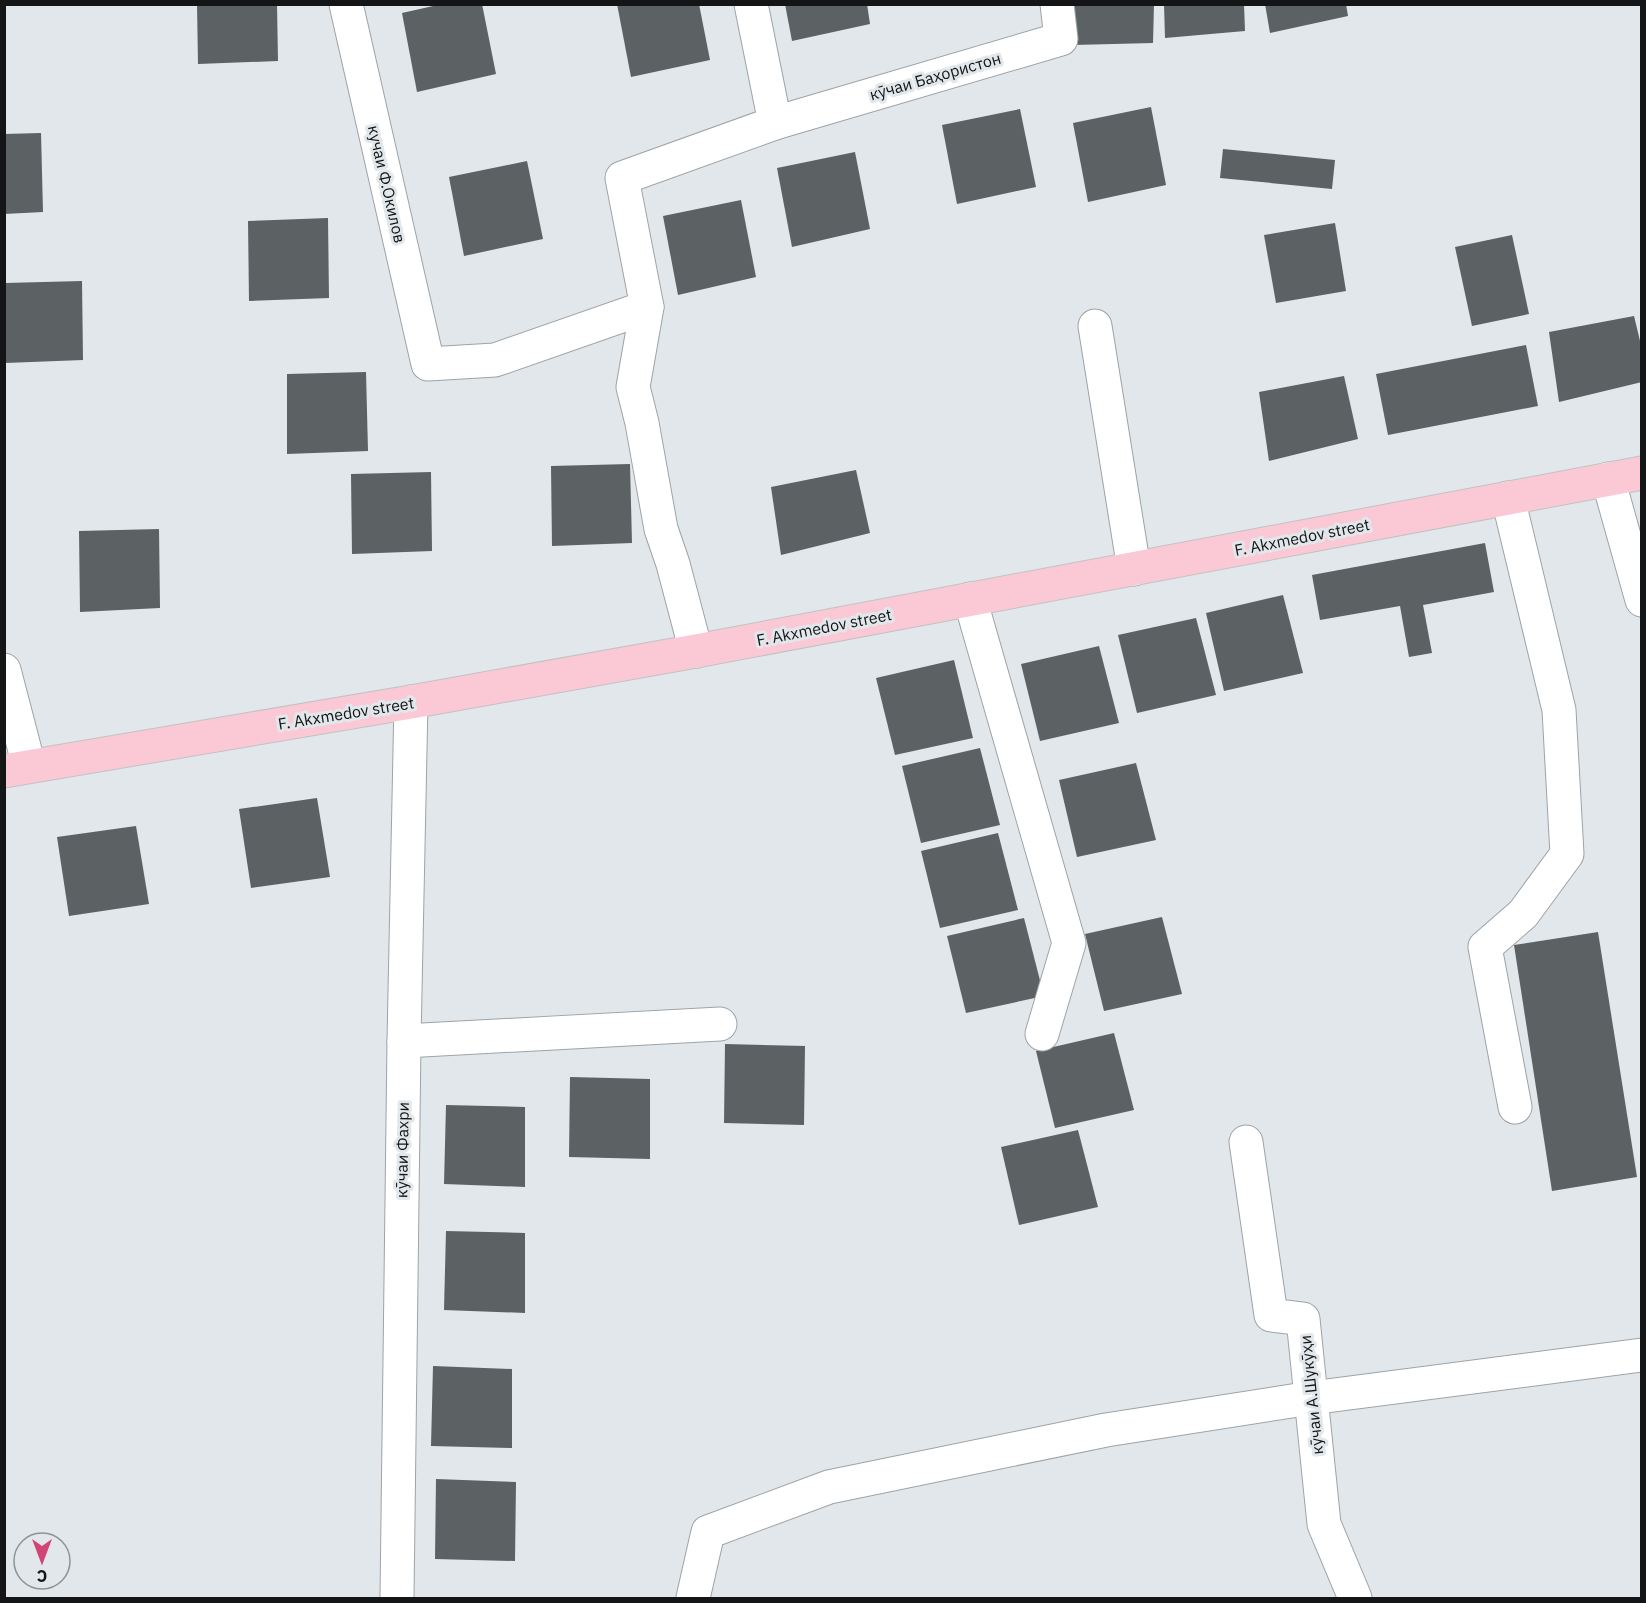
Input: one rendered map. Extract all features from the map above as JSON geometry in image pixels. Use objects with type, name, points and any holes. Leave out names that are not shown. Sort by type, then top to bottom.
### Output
[{"type":"main road","name":"F. Akxmedov street","points":[[17,768],[411,702],[696,651],[1641,473]]},
{"type":"street","name":"кучаи Ф.Окилов","points":[[346,4],[428,364],[495,360],[647,308]]},
{"type":"street","points":[[696,651],[673,564],[661,529],[642,423],[633,387],[647,308],[621,178],[775,123],[751,4]]},
{"type":"street","name":"кӯчаи Баҳористон","points":[[775,123],[1061,39],[1057,4]]},
{"type":"street","points":[[1095,326],[1134,569]]},
{"type":"street","points":[[1608,479],[1641,600]]},
{"type":"street","points":[[1508,498],[1559,710],[1567,854],[1523,914],[1485,947],[1515,1107]]},
{"type":"street","points":[[970,598],[1068,943],[1042,1034]]},
{"type":"street","points":[[4,670],[17,768]]},
{"type":"street","name":"кӯчаи Фахри","points":[[397,1599],[411,702]]},
{"type":"street","points":[[404,1041],[720,1024]]},
{"type":"street","name":"кӯчаи А.Шукӯҳи","points":[[1246,1142],[1272,1316],[1303,1319],[1324,1524],[1355,1599]]},
{"type":"street","points":[[693,1599],[708,1532],[829,1487],[1106,1430],[1311,1398],[1641,1355]]},
{"type":"building","points":[[197,4],[277,4],[278,61],[198,64]]},
{"type":"building","points":[[442,4],[482,4],[496,74],[417,92],[402,13]]},
{"type":"building","points":[[617,4],[699,4],[710,60],[631,77]]},
{"type":"building","points":[[785,4],[867,4],[870,24],[792,41]]},
{"type":"building","points":[[1074,4],[1154,4],[1153,43],[1073,45]]},
{"type":"building","points":[[1164,4],[1244,4],[1245,31],[1165,38]]},
{"type":"building","points":[[1265,4],[1346,4],[1348,16],[1270,33]]},
{"type":"building","points":[[1151,107],[1166,185],[1088,202],[1073,123]]},
{"type":"building","points":[[1020,109],[1036,187],[957,204],[942,125]]},
{"type":"building","points":[[41,133],[43,212],[4,214],[4,134]]},
{"type":"building","points":[[1223,149],[1335,160],[1332,189],[1220,178]]},
{"type":"building","points":[[855,152],[870,229],[792,247],[777,168]]},
{"type":"building","points":[[527,161],[543,239],[464,256],[449,177]]},
{"type":"building","points":[[741,200],[756,277],[678,295],[663,216]]},
{"type":"building","points":[[328,218],[329,298],[249,301],[248,221]]},
{"type":"building","points":[[1335,223],[1346,291],[1276,303],[1264,235]]},
{"type":"building","points":[[1512,235],[1529,314],[1472,326],[1455,247]]},
{"type":"building","points":[[82,281],[83,360],[5,363],[5,283]]},
{"type":"building","points":[[1634,316],[1642,349],[1642,382],[1559,402],[1549,332]]},
{"type":"building","points":[[1526,345],[1538,406],[1388,435],[1376,374]]},
{"type":"building","points":[[366,372],[368,451],[287,454],[287,374]]},
{"type":"building","points":[[1344,376],[1358,439],[1269,461],[1259,392]]},
{"type":"building","points":[[630,464],[632,543],[552,546],[551,466]]},
{"type":"building","points":[[856,470],[870,533],[781,555],[771,487]]},
{"type":"building","points":[[431,472],[432,551],[352,554],[351,474]]},
{"type":"building","points":[[159,529],[160,608],[80,612],[79,531]]},
{"type":"building","points":[[1485,543],[1494,592],[1423,605],[1432,653],[1409,657],[1400,606],[1320,620],[1312,575]]},
{"type":"building","points":[[1283,595],[1303,673],[1224,691],[1206,613]]},
{"type":"building","points":[[1196,618],[1216,695],[1137,713],[1118,635]]},
{"type":"building","points":[[1099,646],[1119,723],[1040,741],[1021,664]]},
{"type":"building","points":[[954,660],[973,738],[895,755],[876,678]]},
{"type":"building","points":[[980,748],[1000,825],[921,843],[902,766]]},
{"type":"building","points":[[1136,763],[1156,840],[1077,857],[1059,780]]},
{"type":"building","points":[[317,798],[330,877],[251,888],[239,809]]},
{"type":"building","points":[[136,826],[149,904],[69,916],[57,837]]},
{"type":"building","points":[[998,833],[1018,910],[940,928],[921,851]]},
{"type":"building","points":[[1162,917],[1182,994],[1104,1011],[1085,934]]},
{"type":"building","points":[[1024,918],[1044,996],[966,1013],[947,936]]},
{"type":"building","points":[[1598,932],[1637,1177],[1552,1191],[1514,945]]},
{"type":"building","points":[[1114,1033],[1134,1110],[1055,1128],[1036,1051]]},
{"type":"building","points":[[725,1044],[805,1046],[804,1125],[724,1123]]},
{"type":"building","points":[[570,1077],[650,1079],[650,1159],[569,1157]]},
{"type":"building","points":[[446,1105],[525,1107],[525,1187],[444,1184]]},
{"type":"building","points":[[1078,1130],[1098,1207],[1019,1225],[1001,1147]]},
{"type":"building","points":[[446,1231],[525,1233],[525,1313],[444,1310]]},
{"type":"building","points":[[433,1366],[512,1369],[512,1448],[431,1446]]},
{"type":"building","points":[[436,1479],[516,1482],[515,1561],[435,1559]]}]
